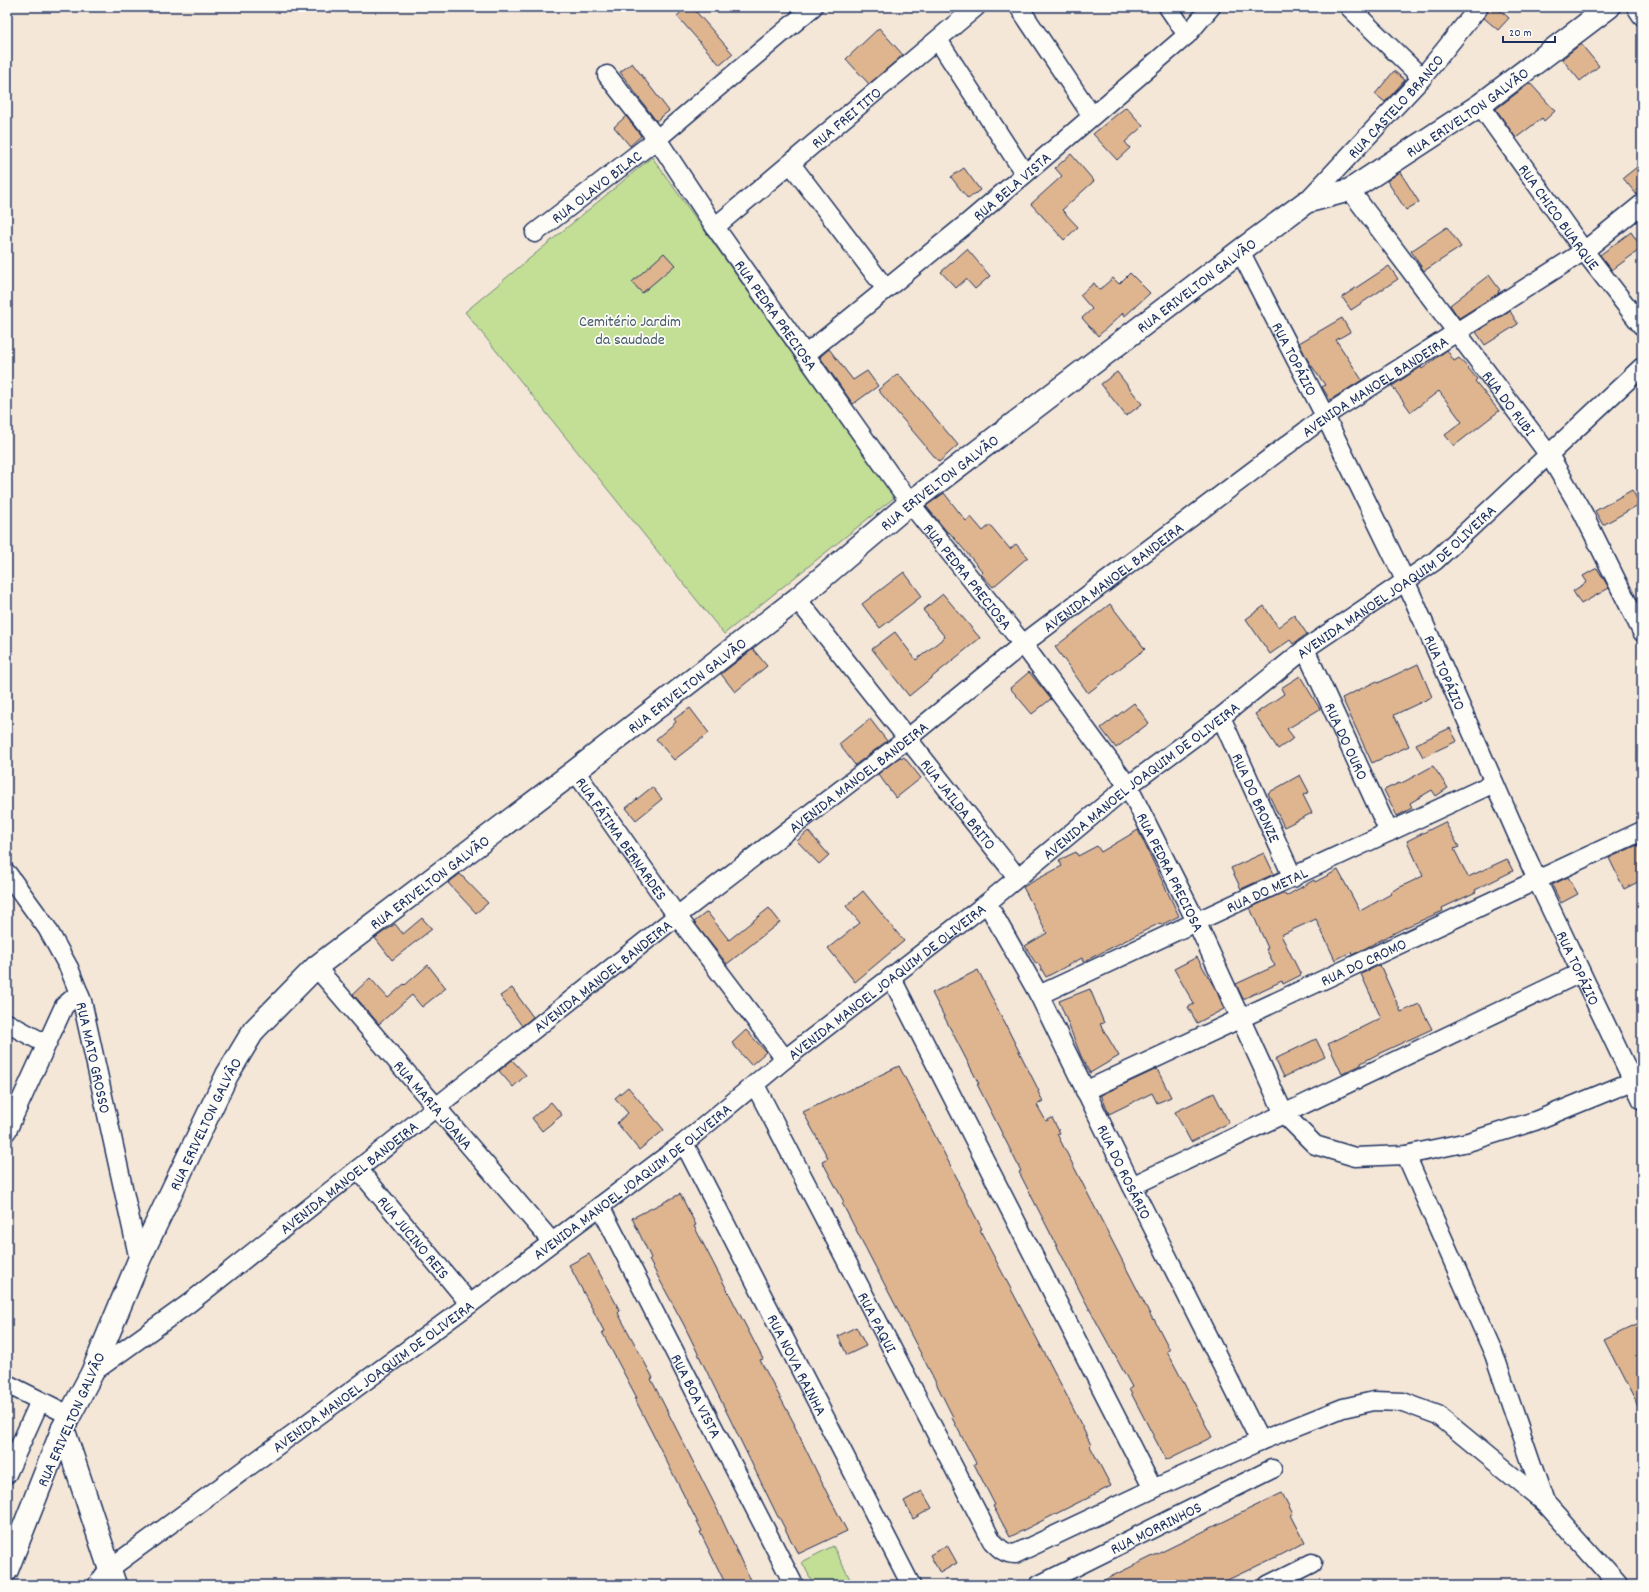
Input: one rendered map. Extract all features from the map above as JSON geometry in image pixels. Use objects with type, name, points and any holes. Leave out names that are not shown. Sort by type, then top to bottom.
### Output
[{"type":"main road","name":"RUA ERIVELTON GALVÃO","points":[[7,1570],[66,1421],[92,1373],[139,1260],[227,1075],[254,1030],[316,967],[575,771],[797,599],[910,503],[1240,251],[1306,202],[1350,190],[1480,105],[1608,7]]},
{"type":"main road","points":[[66,1421],[107,1580]]},
{"type":"street","points":[[656,139],[813,7]]},
{"type":"street","name":"RUA FREI TITO","points":[[715,227],[976,7]]},
{"type":"street","points":[[1019,7],[1092,116]]},
{"type":"street","points":[[1168,7],[1186,35]]},
{"type":"street","name":"RUA BELA VISTA","points":[[805,355],[1025,174],[1186,35],[1211,7]]},
{"type":"street","points":[[1350,7],[1422,78]]},
{"type":"street","name":"RUA CASTELO BRANCO","points":[[1306,202],[1422,78],[1479,7]]},
{"type":"street","points":[[1636,7],[1642,16]]},
{"type":"street","points":[[938,40],[1025,174]]},
{"type":"street","name":"RUA PEDRA PRECIOSA","points":[[607,75],[656,139],[715,227],[910,503],[1023,644],[1128,786],[1196,921],[1284,1114],[1315,1145],[1355,1157],[1406,1155]]},
{"type":"street","name":"RUA CHICO BUARQUE","points":[[1480,105],[1584,251],[1642,326]]},
{"type":"street","name":"RUA OLAVO BILAC","points":[[535,233],[656,139]]},
{"type":"street","points":[[791,164],[886,289]]},
{"type":"street","name":"RUA DO RUBI","points":[[1350,190],[1549,455],[1583,514],[1642,632]]},
{"type":"street","name":"AVENIDA MANOEL BANDEIRA","points":[[92,1373],[188,1304],[677,916],[908,738],[1023,644],[1325,416],[1584,251],[1642,204]]},
{"type":"street","name":"RUA TOPÁZIO","points":[[1240,251],[1325,416],[1405,580],[1537,880],[1642,1100]]},
{"type":"street","name":"AVENIDA MANOEL JOAQUIM DE OLIVEIRA","points":[[107,1580],[684,1143],[785,1059],[987,903],[1128,786],[1221,717],[1305,649],[1435,561],[1642,367]]},
{"type":"street","name":"RUA JAILDA BRITO","points":[[797,599],[1017,877]]},
{"type":"street","name":"RUA DO OURO","points":[[1305,649],[1389,832]]},
{"type":"street","name":"RUA DO BRONZE","points":[[1221,717],[1293,878]]},
{"type":"street","name":"RUA FÁTIMA BERNARDES","points":[[575,771],[677,916],[785,1059]]},
{"type":"street","name":"RUA DO METAL","points":[[1039,995],[1196,921],[1293,878],[1494,783]]},
{"type":"street","name":"RUA DO CROMO","points":[[1085,1091],[1642,831]]},
{"type":"street","name":"RUA MATO GROSSO","points":[[7,873],[47,928],[69,968],[82,1000],[139,1260]]},
{"type":"street","name":"RUA DO ROSÁRIO","points":[[987,903],[1039,995],[1132,1186],[1260,1441]]},
{"type":"street","name":"RUA MARIA JOANA","points":[[316,967],[552,1242]]},
{"type":"street","points":[[1132,1186],[1580,972]]},
{"type":"street","points":[[891,977],[1153,1489],[1260,1441],[1343,1408],[1374,1401],[1403,1402],[1438,1415],[1545,1503],[1618,1585]]},
{"type":"street","points":[[7,1130],[64,1006],[79,993]]},
{"type":"street","points":[[7,1023],[46,1044]]},
{"type":"street","points":[[1545,1503],[1494,1354],[1406,1155],[1468,1142],[1536,1121],[1633,1081]]},
{"type":"street","name":"RUA PAQUI","points":[[755,1085],[992,1541],[998,1548],[1008,1554],[1015,1554],[1153,1489]]},
{"type":"street","name":"RUA NOVA RAINHA","points":[[684,1143],[911,1585]]},
{"type":"street","name":"RUA JUCINO REIS","points":[[358,1169],[470,1304]]},
{"type":"street","name":"RUA BOA VISTA","points":[[600,1206],[794,1585]]},
{"type":"street","points":[[7,1384],[40,1400],[66,1421]]},
{"type":"street","points":[[7,1474],[40,1400]]},
{"type":"street","name":"RUA MORRINHOS","points":[[1039,1585],[1272,1469]]},
{"type":"street","points":[[1268,1585],[1312,1563]]},
{"type":"green space","name":"Cemitério Jardim da saudade","points":[[652,157],[895,497],[724,634],[465,312]]},
{"type":"green space","points":[[833,1546],[853,1585],[814,1585],[802,1562]]},
{"type":"building","points":[[687,7],[692,7],[733,54],[720,65],[677,16]]},
{"type":"building","points":[[1490,7],[1496,7],[1509,18],[1498,30],[1484,18]]},
{"type":"building","points":[[879,28],[903,55],[869,84],[846,59]]},
{"type":"building","points":[[1581,44],[1599,66],[1580,81],[1562,59]]},
{"type":"building","points":[[632,63],[669,111],[656,121],[620,72]]},
{"type":"building","points":[[1394,71],[1405,80],[1385,102],[1375,94]]},
{"type":"building","points":[[1530,83],[1555,111],[1544,121],[1542,118],[1516,138],[1496,109]]},
{"type":"building","points":[[1126,107],[1143,126],[1125,142],[1130,148],[1117,160],[1093,134]]},
{"type":"building","points":[[626,116],[641,136],[630,146],[614,127]]},
{"type":"building","points":[[1071,154],[1094,181],[1062,210],[1078,227],[1064,240],[1031,204],[1062,176],[1055,168]]},
{"type":"building","points":[[1642,163],[1642,194],[1637,195],[1623,178]]},
{"type":"building","points":[[964,168],[980,190],[968,199],[951,177]]},
{"type":"building","points":[[1400,172],[1419,202],[1406,210],[1387,181]]},
{"type":"building","points":[[1447,227],[1461,247],[1424,271],[1411,251]]},
{"type":"building","points":[[1631,232],[1642,248],[1612,270],[1600,255]]},
{"type":"building","points":[[967,249],[990,276],[975,289],[966,279],[956,288],[941,272]]},
{"type":"building","points":[[664,253],[675,265],[642,293],[632,282]]},
{"type":"building","points":[[1389,266],[1398,279],[1351,310],[1342,297]]},
{"type":"building","points":[[1130,273],[1150,293],[1125,316],[1123,313],[1098,336],[1082,318],[1092,309],[1080,295],[1094,283],[1099,290],[1113,278],[1119,284]]},
{"type":"building","points":[[1489,275],[1500,290],[1498,291],[1499,293],[1459,318],[1450,305]]},
{"type":"building","points":[[1510,311],[1518,324],[1485,345],[1476,332]]},
{"type":"building","points":[[1342,318],[1350,332],[1336,340],[1362,380],[1330,400],[1322,387],[1325,385],[1307,359],[1299,343]]},
{"type":"building","points":[[829,349],[853,380],[867,371],[878,386],[853,404],[820,357]]},
{"type":"building","points":[[1447,350],[1454,361],[1459,358],[1468,368],[1477,379],[1475,381],[1499,411],[1454,446],[1445,435],[1462,422],[1439,391],[1411,412],[1392,386],[1421,367],[1422,369]]},
{"type":"building","points":[[1117,372],[1142,404],[1126,416],[1101,384]]},
{"type":"building","points":[[898,374],[958,445],[939,462],[878,390]]},
{"type":"building","points":[[1632,490],[1640,504],[1603,525],[1595,511]]},
{"type":"building","points":[[944,493],[966,521],[971,517],[983,531],[990,525],[1010,549],[1016,544],[1028,557],[993,587],[981,574],[983,572],[926,506]]},
{"type":"building","points":[[1597,568],[1609,588],[1581,604],[1573,591],[1587,582],[1583,576]]},
{"type":"building","points":[[904,572],[922,596],[880,628],[862,604]]},
{"type":"building","points":[[943,594],[980,638],[909,696],[872,649],[895,632],[916,660],[945,637],[923,610]]},
{"type":"building","points":[[1110,604],[1145,649],[1088,693],[1055,647]]},
{"type":"building","points":[[1264,606],[1278,627],[1294,615],[1307,634],[1293,644],[1290,640],[1270,654],[1246,619]]},
{"type":"building","points":[[753,649],[767,666],[735,692],[721,674]]},
{"type":"building","points":[[1418,664],[1432,697],[1394,715],[1409,746],[1372,763],[1342,698],[1377,681],[1378,683]]},
{"type":"building","points":[[1029,672],[1051,699],[1032,714],[1010,688]]},
{"type":"building","points":[[1300,676],[1320,709],[1287,729],[1294,738],[1278,749],[1255,714],[1284,694],[1281,688]]},
{"type":"building","points":[[1134,703],[1149,723],[1116,748],[1101,728]]},
{"type":"building","points":[[690,708],[709,733],[674,760],[656,739],[676,722],[674,719]]},
{"type":"building","points":[[870,719],[887,741],[855,765],[839,744]]},
{"type":"building","points":[[1450,728],[1457,741],[1423,757],[1416,744]]},
{"type":"building","points":[[900,757],[901,759],[904,757],[921,778],[896,798],[878,774]]},
{"type":"building","points":[[1433,766],[1448,788],[1436,796],[1432,790],[1410,803],[1412,808],[1397,816],[1384,790],[1399,783],[1400,784]]},
{"type":"building","points":[[1300,775],[1309,792],[1303,795],[1312,813],[1284,827],[1268,793]]},
{"type":"building","points":[[652,787],[662,799],[636,820],[626,808]]},
{"type":"building","points":[[1445,822],[1459,847],[1454,849],[1468,877],[1507,859],[1513,871],[1475,890],[1476,892],[1442,908],[1443,911],[1406,927],[1352,955],[1351,952],[1335,960],[1316,919],[1281,935],[1301,975],[1283,984],[1282,981],[1243,999],[1236,984],[1275,966],[1266,949],[1268,948],[1250,908],[1282,893],[1286,896],[1314,880],[1315,882],[1338,870],[1360,911],[1391,894],[1390,892],[1423,876],[1407,841]]},
{"type":"building","points":[[1138,830],[1179,916],[1161,925],[1160,923],[1083,962],[1082,958],[1046,977],[1038,963],[1036,964],[1025,946],[1047,933],[1023,887],[1062,866],[1059,860],[1076,852],[1078,856],[1097,846],[1101,852]]},
{"type":"building","points":[[808,831],[829,855],[819,864],[797,841]]},
{"type":"building","points":[[1642,843],[1642,880],[1624,889],[1609,858]]},
{"type":"building","points":[[1264,853],[1274,874],[1241,889],[1231,868]]},
{"type":"building","points":[[460,874],[488,903],[476,913],[448,883]]},
{"type":"building","points":[[1568,877],[1578,894],[1561,903],[1552,885]]},
{"type":"building","points":[[863,891],[904,941],[855,982],[828,948],[860,923],[846,906]]},
{"type":"building","points":[[769,908],[780,922],[727,964],[694,922],[707,912],[729,940]]},
{"type":"building","points":[[422,918],[432,929],[392,960],[375,938],[395,924],[403,934]]},
{"type":"building","points":[[1197,957],[1217,992],[1224,1009],[1197,1023],[1188,1007],[1194,1004],[1174,969]]},
{"type":"building","points":[[428,965],[446,988],[422,1007],[412,995],[379,1024],[353,994],[370,978],[388,998]]},
{"type":"building","points":[[1380,965],[1401,1012],[1419,1004],[1432,1029],[1378,1054],[1361,1063],[1361,1065],[1342,1074],[1328,1044],[1381,1018],[1361,974]]},
{"type":"building","points":[[978,970],[1039,1091],[1038,1092],[1043,1101],[1037,1105],[1046,1121],[1052,1118],[1060,1133],[1057,1134],[1170,1350],[1167,1351],[1212,1437],[1166,1460],[1129,1389],[1132,1387],[1084,1299],[1019,1172],[1021,1171],[977,1084],[979,1084],[932,993]]},
{"type":"building","points":[[512,988],[533,1017],[522,1026],[500,996]]},
{"type":"building","points":[[1090,989],[1104,1023],[1100,1024],[1119,1056],[1090,1073],[1081,1056],[1059,1001]]},
{"type":"building","points":[[746,1030],[766,1052],[751,1065],[732,1043]]},
{"type":"building","points":[[1316,1039],[1325,1057],[1284,1077],[1275,1059]]},
{"type":"building","points":[[512,1060],[526,1075],[513,1087],[499,1071]]},
{"type":"building","points":[[899,1066],[959,1182],[958,1183],[982,1229],[980,1230],[1068,1398],[1091,1445],[1090,1446],[1111,1486],[1010,1537],[993,1506],[995,1505],[974,1464],[976,1463],[952,1418],[953,1417],[931,1373],[842,1203],[844,1202],[822,1161],[828,1158],[803,1112]]},
{"type":"building","points":[[1157,1069],[1171,1097],[1157,1103],[1152,1093],[1109,1114],[1101,1095]]},
{"type":"building","points":[[628,1087],[664,1130],[639,1150],[617,1123],[628,1113],[615,1098]]},
{"type":"building","points":[[1214,1093],[1229,1123],[1191,1142],[1175,1112]]},
{"type":"building","points":[[551,1102],[562,1115],[542,1131],[532,1118]]},
{"type":"building","points":[[680,1194],[696,1225],[694,1226],[763,1359],[760,1360],[795,1425],[827,1493],[847,1531],[798,1554],[778,1517],[684,1325],[649,1260],[651,1258],[632,1218]]},
{"type":"building","points":[[589,1254],[620,1311],[618,1313],[653,1378],[651,1379],[719,1513],[750,1580],[739,1585],[726,1585],[700,1532],[702,1531],[635,1399],[637,1398],[569,1265]]},
{"type":"building","points":[[1642,1322],[1642,1414],[1604,1340]]},
{"type":"building","points":[[856,1327],[866,1346],[847,1355],[838,1336]]},
{"type":"building","points":[[922,1491],[932,1508],[913,1519],[904,1501]]},
{"type":"building","points":[[1282,1493],[1293,1514],[1291,1515],[1305,1542],[1278,1556],[1217,1585],[1094,1585]]},
{"type":"building","points":[[947,1545],[957,1563],[940,1573],[930,1555]]}]
